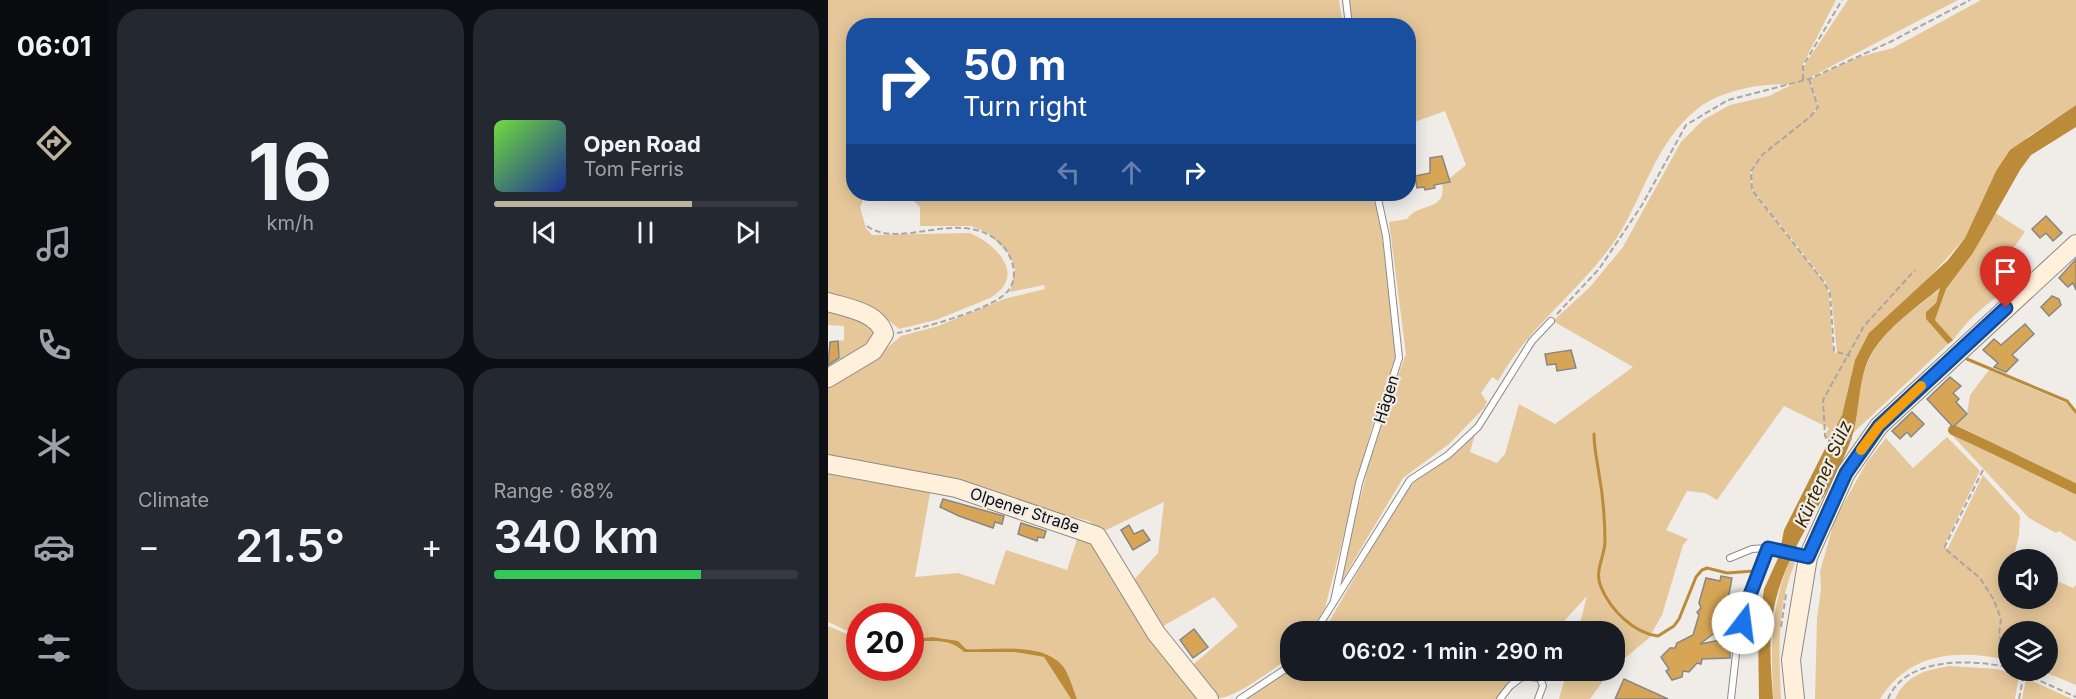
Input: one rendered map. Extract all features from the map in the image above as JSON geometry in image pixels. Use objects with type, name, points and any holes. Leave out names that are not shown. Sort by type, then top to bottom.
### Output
[{"type":"street","points":[[1795,699],[1791,660],[1804,556],[1846,473],[1879,426],[2076,244]]},
{"type":"street","points":[[828,302],[871,317],[882,327],[884,334],[879,346],[873,351],[828,378]]},
{"type":"street","name":"Olpener Straße","points":[[828,464],[956,488],[1097,536],[1155,633],[1209,699]]},
{"type":"street","points":[[1770,550],[1804,556]]},
{"type":"lane","points":[[1346,0],[1349,18]]},
{"type":"lane","name":"Hägen","points":[[1334,601],[1359,483],[1399,358],[1386,236],[1378,201]]},
{"type":"lane","name":"Hägen","points":[[1322,621],[1410,480],[1448,455],[1478,427],[1532,341],[1551,321]]},
{"type":"lane","points":[[1730,558],[1752,549],[1770,550],[1743,623],[1731,699]]},
{"type":"lane","points":[[1240,699],[1280,673]]},
{"type":"lane","points":[[1500,699],[1510,686],[1523,676],[1540,678],[1543,687],[1538,699]]},
{"type":"path","points":[[1803,80],[1803,66],[1842,0]]},
{"type":"path","points":[[1551,321],[1599,269],[1642,205],[1686,124],[1728,100],[1809,79],[1890,42],[1970,0]]},
{"type":"path","points":[[1809,79],[1818,107],[1810,117],[1762,155],[1751,171],[1752,190],[1824,282],[1830,294],[1834,351],[1850,356]]},
{"type":"path","points":[[867,226],[873,231],[898,233],[931,229],[984,231],[1002,246],[1014,266],[1012,281],[1006,294],[989,303],[937,323],[884,334]]},
{"type":"path","points":[[1852,440],[1828,441],[1825,436],[1823,400],[1850,356],[1864,326],[1915,270]]},
{"type":"path","points":[[1983,470],[1944,548],[1980,578],[1994,600],[2001,621]]},
{"type":"path","points":[[1888,699],[1895,686],[1909,674],[1926,668],[1974,663],[1998,667]]},
{"type":"path","points":[[2019,699],[2022,681]]},
{"type":"path","points":[[2041,681],[2076,697]]},
{"type":"shaded area","points":[[828,0],[1339,0],[1342,18],[846,18],[846,201],[863,201],[860,207],[866,228],[872,235],[970,233],[998,253],[1007,271],[1007,280],[1001,289],[990,298],[936,320],[899,329],[882,315],[828,295]]},
{"type":"shaded area","points":[[1348,0],[1836,0],[1802,66],[1803,72],[1804,66],[1848,0],[1958,0],[1809,78],[1818,106],[1810,116],[1819,107],[1810,79],[1859,57],[1893,48],[1981,0],[2076,0],[2076,105],[2029,136],[1996,171],[1965,238],[1855,360],[1842,415],[1830,440],[1825,436],[1829,428],[1784,406],[1717,500],[1705,493],[1687,491],[1666,530],[1688,539],[1683,545],[1662,615],[1649,638],[1625,658],[1625,621],[1581,621],[1587,596],[1564,621],[1329,621],[1403,494],[1419,477],[1475,434],[1470,452],[1497,463],[1505,454],[1519,404],[1555,424],[1633,367],[1553,321],[1590,287],[1623,247],[1681,142],[1703,120],[1730,105],[1769,96],[1793,84],[1758,86],[1729,93],[1702,105],[1681,124],[1659,156],[1614,242],[1539,326],[1498,381],[1492,377],[1481,393],[1487,402],[1484,408],[1449,444],[1403,478],[1338,587],[1377,432],[1406,354],[1389,222],[1407,219],[1418,210],[1436,203],[1440,199],[1442,183],[1450,182],[1450,178],[1466,165],[1445,111],[1416,121],[1416,18],[1350,18]],"holes":[[[1765,152],[1752,170],[1753,190],[1825,281],[1831,294],[1837,353],[1833,352],[1829,294],[1824,282],[1752,190],[1750,170],[1761,155]]]},
{"type":"shaded area","points":[[914,201],[1374,201],[1379,214],[1396,344],[1394,366],[1371,430],[1325,608],[1317,621],[1280,621],[1280,664],[1255,682],[1226,697],[1219,698],[1206,690],[1188,669],[1238,626],[1214,597],[1158,629],[1132,582],[1158,553],[1164,502],[1102,532],[1089,521],[828,456],[828,384],[874,359],[901,336],[938,326],[1004,299],[1045,289],[1044,285],[1010,292],[1015,269],[1010,255],[988,233],[971,226],[920,226],[920,207]]},
{"type":"shaded area","points":[[1994,212],[2025,232],[1998,269],[2020,282],[1984,307],[1953,340],[1935,320],[1946,289],[1973,253]]},
{"type":"shaded area","points":[[1941,288],[1936,303],[1926,312],[1926,319],[1948,344],[1852,434],[1862,381],[1873,352],[1895,325]]},
{"type":"shaded area","points":[[828,307],[862,318],[878,333],[874,343],[840,366],[838,341],[844,340],[844,326],[828,325]]},
{"type":"shaded area","points":[[1989,370],[2066,403],[2076,412],[2076,485],[2050,475],[2026,459],[1953,427],[1967,414],[1970,395]]},
{"type":"shaded area","points":[[1950,433],[2023,464],[2048,480],[2076,493],[2076,542],[2059,531],[2056,533],[2029,518]]},
{"type":"shaded area","points":[[1947,437],[1980,471],[1943,548],[1948,548],[1983,475],[2020,516],[2016,549],[1998,549],[1998,609],[2058,609],[2058,581],[2073,588],[2076,585],[2076,685],[2058,678],[2058,621],[1998,621],[1998,658],[1953,655],[1920,663],[1892,683],[1880,699],[1815,699],[1820,571],[1835,519],[1867,462],[1886,438],[1913,468]]},
{"type":"shaded area","points":[[828,473],[864,481],[865,476],[931,488],[915,577],[958,573],[994,585],[1006,550],[1067,570],[1079,533],[1094,545],[1200,699],[1077,699],[1062,665],[1041,653],[1016,649],[966,649],[947,639],[924,638],[924,603],[846,603],[846,630],[828,622]]},
{"type":"shaded area","points":[[1790,559],[1795,563],[1785,596],[1780,630],[1781,699],[1773,699],[1773,628],[1783,577]]},
{"type":"shaded area","points":[[828,626],[846,634],[846,681],[924,681],[924,642],[946,642],[964,652],[1014,652],[1044,657],[1071,699],[828,699]]},
{"type":"shaded area","points":[[1950,666],[1998,669],[1998,681],[2018,681],[2015,699],[1895,699],[1899,691],[1911,679],[1932,669]]},
{"type":"shaded area","points":[[1280,676],[1280,681],[1518,681],[1499,699],[1246,699]]},
{"type":"shaded area","points":[[1564,681],[1603,681],[1590,699],[1559,699]]},
{"type":"shaded area","points":[[2025,681],[2033,681],[2072,699],[2022,699]]},
{"type":"water","name":"Kürtener Sülz","points":[[2076,105],[2076,127],[2031,155],[2020,170],[1973,253],[1946,289],[1935,320],[1953,340],[1948,344],[1926,319],[1926,312],[1936,303],[1940,288],[1895,325],[1873,351],[1861,385],[1850,443],[1797,545],[1780,586],[1771,631],[1773,699],[1759,699],[1758,630],[1764,589],[1779,556],[1784,530],[1842,415],[1855,360],[1869,333],[1948,260],[1965,238],[1996,171],[2010,150]]},
{"type":"water","points":[[924,638],[958,641],[966,649],[1017,649],[1042,653],[1062,665],[1077,699],[1071,699],[1044,657],[1014,652],[964,652],[952,644],[924,641]]},
{"type":"building","points":[[1442,156],[1450,182],[1434,185],[1435,188],[1425,190],[1424,187],[1417,188],[1416,176],[1430,173],[1430,158]]},
{"type":"building","points":[[2046,216],[2062,233],[2053,241],[2046,233],[2040,238],[2032,229]]},
{"type":"building","points":[[2076,259],[2076,290],[2073,283],[2068,287],[2059,278]]},
{"type":"building","points":[[2052,296],[2059,299],[2061,305],[2049,316],[2041,307]]},
{"type":"building","points":[[2025,324],[2034,334],[2012,355],[2018,360],[2006,372],[1994,367],[1998,363],[1983,350],[1994,339],[2001,345]]},
{"type":"building","points":[[838,341],[839,358],[828,365],[830,342]]},
{"type":"building","points":[[1571,350],[1576,368],[1557,371],[1556,364],[1547,365],[1545,354]]},
{"type":"building","points":[[1950,377],[1961,386],[1953,393],[1959,399],[1956,402],[1967,414],[1953,427],[1927,399]]},
{"type":"building","points":[[1912,412],[1924,424],[1911,437],[1907,432],[1900,439],[1892,431]]},
{"type":"building","points":[[943,499],[1004,516],[1002,524],[995,522],[993,528],[959,516],[940,507]]},
{"type":"building","points":[[1021,523],[1046,531],[1044,538],[1038,537],[1037,541],[1018,534]]},
{"type":"building","points":[[1129,525],[1134,534],[1143,530],[1150,540],[1133,550],[1121,530]]},
{"type":"building","points":[[1721,576],[1732,578],[1728,600],[1730,603],[1725,607],[1728,612],[1725,625],[1700,644],[1726,639],[1727,646],[1730,646],[1730,658],[1702,659],[1701,664],[1697,663],[1689,672],[1683,671],[1682,677],[1672,680],[1666,671],[1669,669],[1661,657],[1670,648],[1675,648],[1677,643],[1693,635],[1706,578],[1720,581]]},
{"type":"building","points":[[1194,629],[1208,647],[1193,658],[1180,640]]},
{"type":"building","points":[[1625,679],[1668,699],[1615,699]]},
{"type":"waterway","points":[[1967,359],[2067,401],[2076,412]]},
{"type":"waterway","points":[[1953,430],[2076,489]]},
{"type":"waterway","points":[[1594,434],[1605,526],[1605,543],[1599,581],[1610,604],[1631,625],[1658,636],[1674,626],[1696,577],[1702,570],[1707,568],[1727,573],[1754,571]]},
{"type":"slow traffic","points":[[1861,450],[1879,426],[1921,386]]},
{"type":"route","points":[[1743,623],[1748,600],[1768,548],[1808,557],[1846,473],[1879,426],[2006,308]]}]
